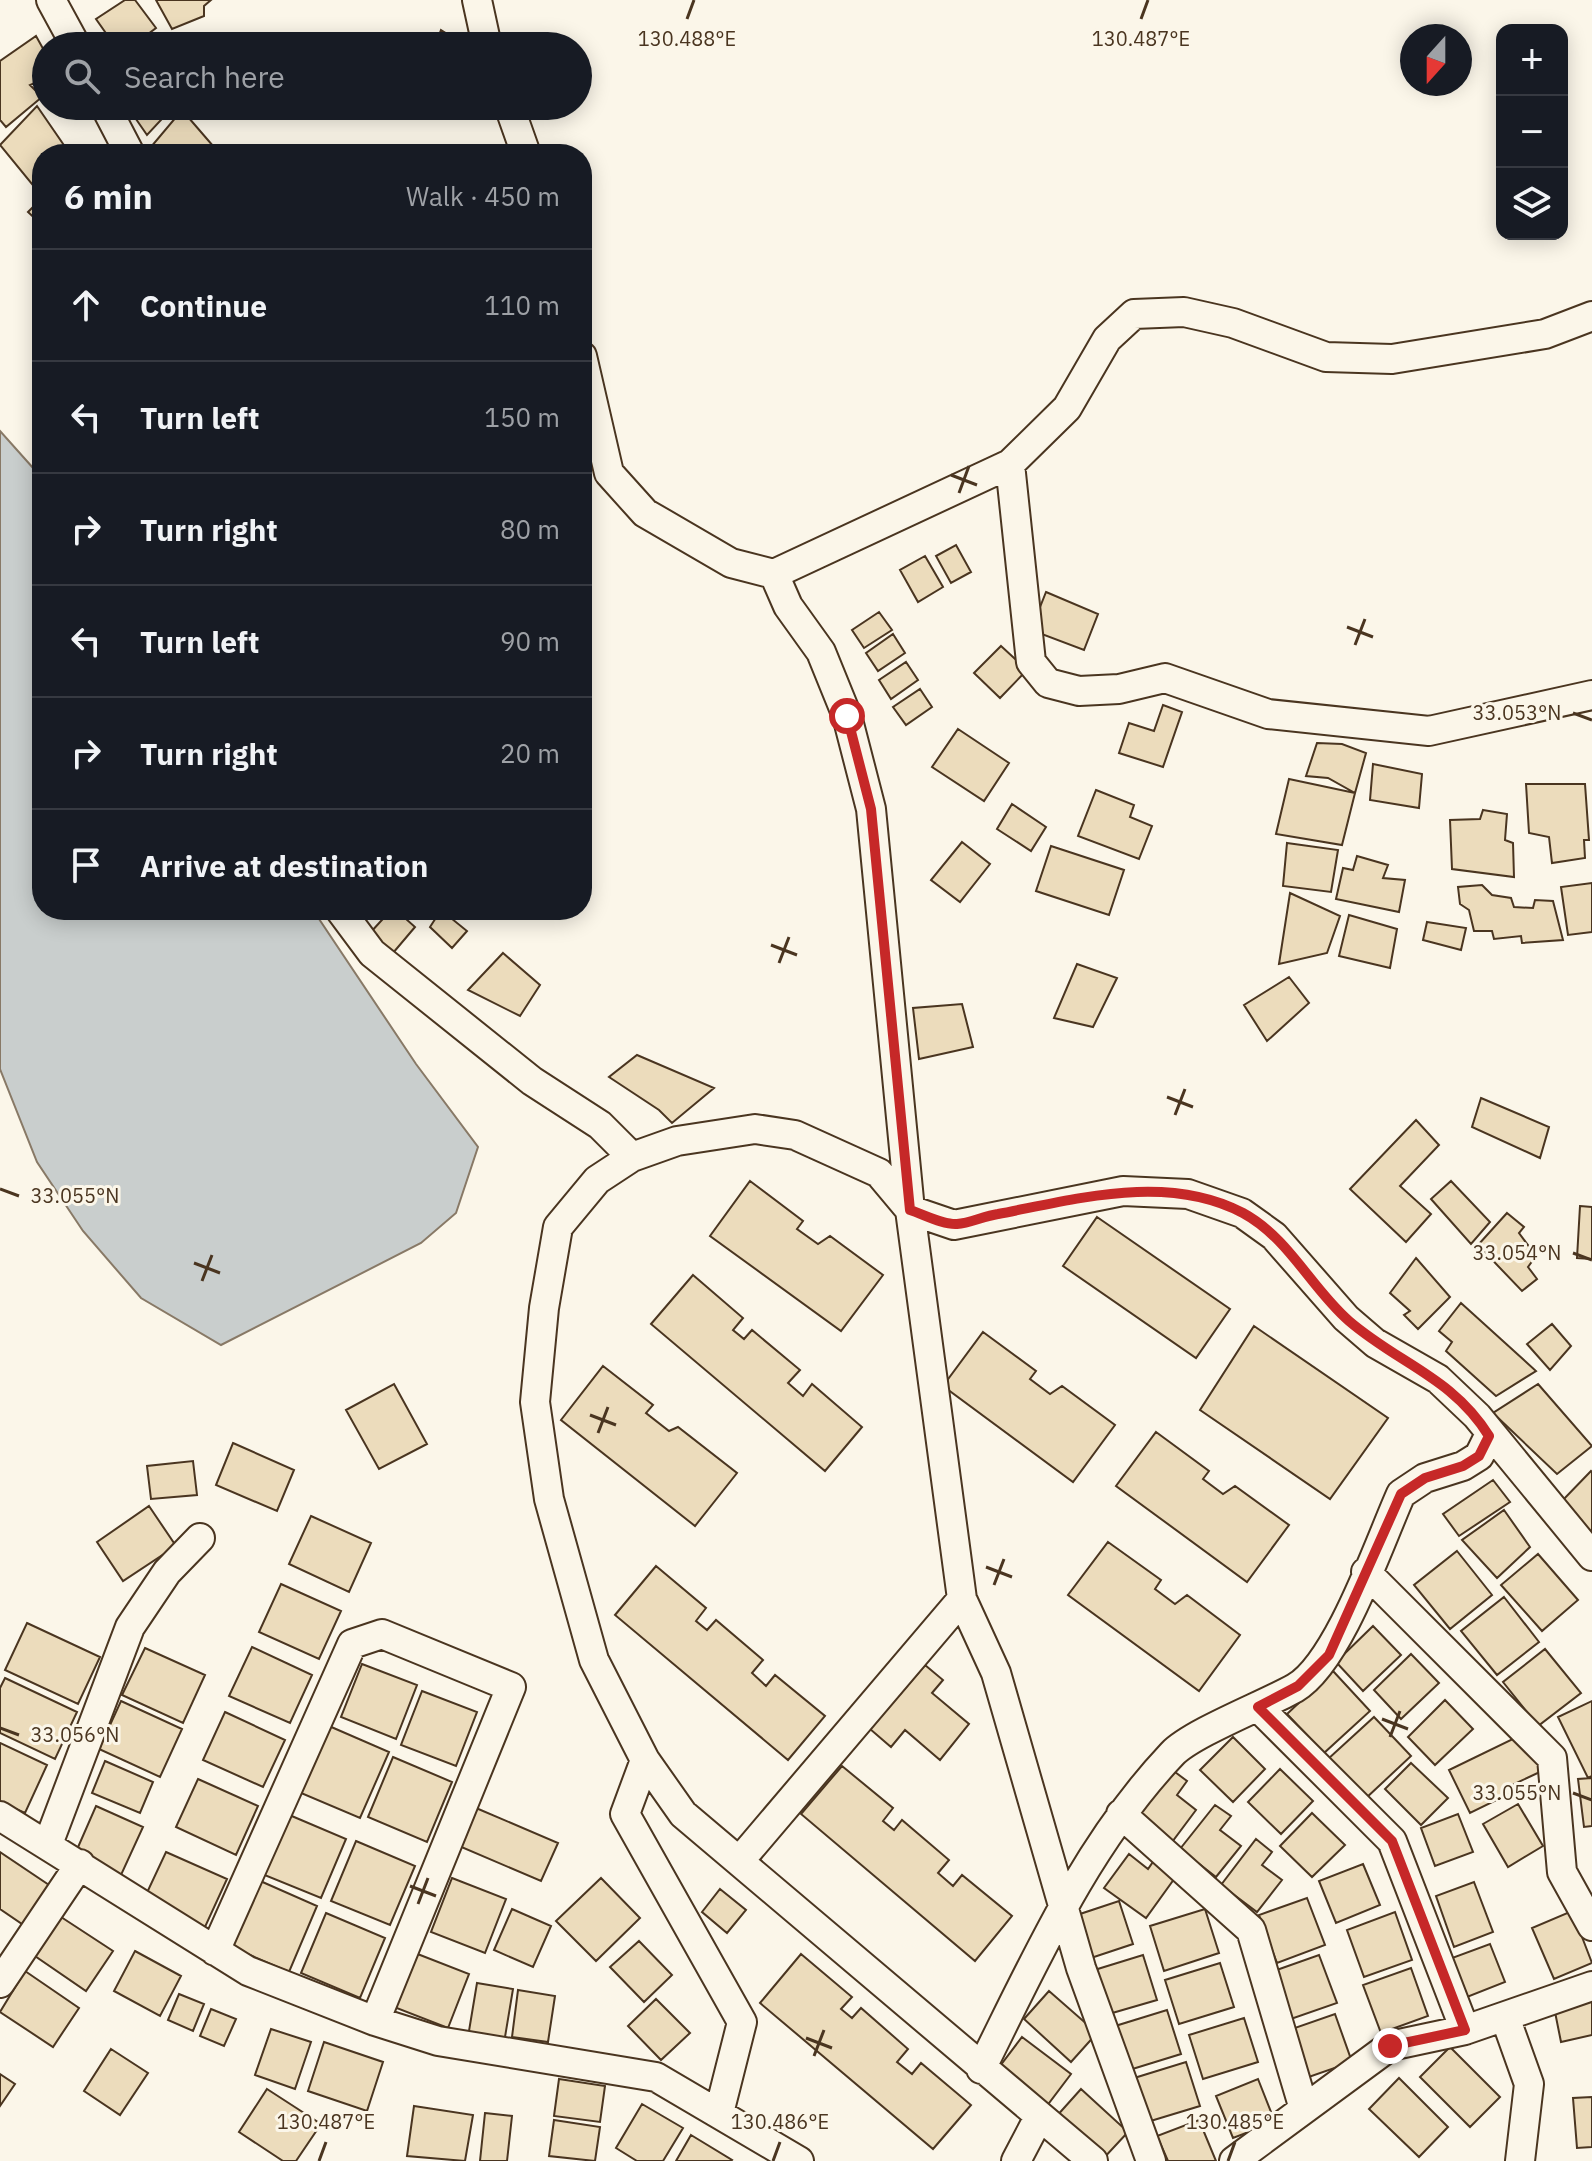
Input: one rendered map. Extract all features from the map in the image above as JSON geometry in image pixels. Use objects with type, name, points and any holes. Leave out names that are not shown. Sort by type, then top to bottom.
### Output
[{"type":"street","points":[[477,0],[484,32]]},
{"type":"street","points":[[54,1],[69,32]]},
{"type":"street","points":[[112,120],[125,144]]},
{"type":"street","points":[[514,120],[522,144]]},
{"type":"street","points":[[592,424],[609,473],[645,513],[731,563],[774,574],[1010,464],[1067,408],[1107,339],[1134,314],[1184,312],[1233,323],[1326,357],[1392,359],[1545,334],[1592,316]]},
{"type":"street","points":[[1010,464],[1031,662],[1048,683],[1079,691],[1119,689],[1165,678],[1268,714],[1429,731],[1592,695]]},
{"type":"street","points":[[774,574],[788,606],[821,652],[847,716],[871,809],[910,1210],[962,1599],[996,1673],[1061,1906],[1151,2161]]},
{"type":"street","points":[[347,920],[372,953],[532,1081],[600,1125],[632,1157]]},
{"type":"street","points":[[1093,2161],[981,2069],[741,1859],[683,1814],[645,1760],[594,1660],[549,1499],[535,1402],[544,1308],[558,1227],[597,1180],[632,1157],[677,1141],[755,1129],[795,1135],[879,1173],[910,1210],[954,1225],[1123,1191],[1188,1194],[1242,1213],[1274,1236],[1346,1318],[1375,1343],[1438,1379],[1477,1416],[1489,1436],[1592,1556]]},
{"type":"street","points":[[981,2069],[1061,1906],[1121,1814],[1175,1751],[1298,1686],[1329,1655],[1401,1494],[1425,1478],[1463,1466],[1479,1456],[1489,1436]]},
{"type":"street","points":[[48,1844],[130,1627],[167,1572],[200,1538]]},
{"type":"street","points":[[1366,1572],[1552,1758],[1562,1872],[1592,1926]]},
{"type":"street","points":[[741,1859],[962,1599]]},
{"type":"street","points":[[215,1951],[352,1644],[382,1634],[511,1687],[375,2021]]},
{"type":"street","points":[[1258,1707],[1392,1841],[1465,2030]]},
{"type":"street","points":[[645,1760],[625,1814],[742,2022],[719,2113]]},
{"type":"street","points":[[1121,1814],[1251,1930],[1304,2109]]},
{"type":"street","points":[[0,1816],[248,1971],[375,2021],[438,2041],[656,2077],[799,2161]]},
{"type":"street","points":[[0,1983],[80,1864]]},
{"type":"street","points":[[1234,2161],[1390,2046],[1465,2030],[1592,1986]]},
{"type":"street","points":[[1505,2017],[1529,2084],[1520,2161]]},
{"type":"street","points":[[1016,2161],[1039,2117]]},
{"type":"shaded area","points":[[0,431],[32,467],[32,920],[320,920],[416,1064],[478,1147],[456,1213],[421,1243],[221,1345],[141,1298],[83,1231],[37,1162],[0,1069]]},
{"type":"building","points":[[125,0],[135,0],[156,28],[151,32],[105,32],[96,19]]},
{"type":"building","points":[[156,0],[211,0],[204,6],[204,16],[172,29]]},
{"type":"building","points":[[32,39],[32,105],[6,127],[0,120],[0,61]]},
{"type":"building","points":[[32,111],[32,120],[47,120],[63,144],[32,144],[32,184],[0,145]]},
{"type":"building","points":[[137,120],[161,120],[147,135]]},
{"type":"building","points":[[174,120],[191,120],[211,144],[153,144]]},
{"type":"building","points":[[956,545],[971,572],[951,583],[936,556]]},
{"type":"building","points":[[925,556],[943,587],[918,602],[900,570]]},
{"type":"building","points":[[1046,592],[1098,614],[1084,650],[1031,630]]},
{"type":"building","points":[[879,612],[892,630],[864,648],[852,630]]},
{"type":"building","points":[[893,634],[905,653],[878,671],[866,653]]},
{"type":"building","points":[[1001,646],[1027,670],[1000,698],[974,673]]},
{"type":"building","points":[[906,662],[918,680],[891,699],[879,680]]},
{"type":"building","points":[[920,689],[932,707],[906,725],[893,707]]},
{"type":"building","points":[[1163,705],[1182,712],[1163,767],[1119,753],[1129,723],[1154,731]]},
{"type":"building","points":[[958,729],[1009,763],[984,801],[932,767]]},
{"type":"building","points":[[1317,743],[1342,744],[1366,753],[1355,793],[1328,778],[1306,776]]},
{"type":"building","points":[[1373,764],[1422,774],[1419,808],[1370,800]]},
{"type":"building","points":[[1289,779],[1355,793],[1342,845],[1276,834]]},
{"type":"building","points":[[1526,784],[1585,784],[1589,840],[1584,840],[1585,858],[1552,863],[1549,837],[1529,833]]},
{"type":"building","points":[[1096,790],[1134,805],[1130,817],[1152,826],[1139,859],[1078,836]]},
{"type":"building","points":[[1012,804],[1046,827],[1031,851],[997,829]]},
{"type":"building","points":[[1483,810],[1507,814],[1505,840],[1513,843],[1514,877],[1452,869],[1450,820],[1480,819]]},
{"type":"building","points":[[962,842],[990,864],[960,902],[931,880]]},
{"type":"building","points":[[1287,843],[1338,850],[1331,892],[1283,886]]},
{"type":"building","points":[[1051,846],[1124,870],[1109,915],[1036,891]]},
{"type":"building","points":[[1357,856],[1388,865],[1383,878],[1405,880],[1399,912],[1336,899],[1343,868],[1353,870]]},
{"type":"building","points":[[1592,883],[1592,932],[1568,935],[1561,887]]},
{"type":"building","points":[[1482,885],[1492,895],[1511,898],[1514,907],[1533,908],[1535,900],[1553,901],[1563,940],[1522,943],[1521,936],[1494,939],[1492,931],[1474,931],[1469,910],[1460,904],[1458,887]]},
{"type":"building","points":[[1290,893],[1340,916],[1327,953],[1279,964]]},
{"type":"building","points":[[1349,915],[1397,929],[1390,968],[1339,956]]},
{"type":"building","points":[[382,920],[407,920],[415,927],[393,953],[370,933]]},
{"type":"building","points":[[435,920],[453,920],[467,931],[452,948],[430,927]]},
{"type":"building","points":[[1427,922],[1466,928],[1461,950],[1423,940]]},
{"type":"building","points":[[503,953],[540,985],[520,1016],[468,990]]},
{"type":"building","points":[[1077,964],[1117,978],[1093,1027],[1054,1018]]},
{"type":"building","points":[[1289,977],[1309,1003],[1267,1041],[1244,1005]]},
{"type":"building","points":[[962,1004],[973,1047],[919,1059],[913,1008]]},
{"type":"building","points":[[637,1055],[714,1088],[672,1123],[659,1110],[609,1077]]},
{"type":"building","points":[[1481,1098],[1549,1127],[1540,1158],[1472,1127]]},
{"type":"building","points":[[1416,1120],[1439,1145],[1400,1186],[1431,1214],[1406,1242],[1350,1189]]},
{"type":"building","points":[[750,1181],[803,1221],[797,1229],[818,1244],[830,1236],[883,1275],[841,1331],[710,1236]]},
{"type":"building","points":[[1451,1181],[1490,1222],[1471,1244],[1431,1199]]},
{"type":"building","points":[[1580,1206],[1592,1207],[1592,1259],[1577,1258]]},
{"type":"building","points":[[1507,1213],[1524,1227],[1519,1233],[1536,1256],[1528,1267],[1537,1279],[1522,1291],[1478,1245]]},
{"type":"building","points":[[1097,1217],[1230,1309],[1196,1358],[1063,1266]]},
{"type":"building","points":[[1416,1258],[1450,1297],[1418,1329],[1404,1315],[1410,1311],[1390,1293]]},
{"type":"building","points":[[693,1275],[743,1318],[733,1330],[744,1339],[752,1330],[800,1370],[788,1383],[803,1396],[812,1384],[862,1427],[825,1471],[651,1324]]},
{"type":"building","points":[[1461,1303],[1536,1371],[1496,1396],[1446,1351],[1452,1342],[1439,1331]]},
{"type":"building","points":[[1552,1324],[1571,1346],[1550,1370],[1527,1344]]},
{"type":"building","points":[[1254,1326],[1388,1418],[1330,1499],[1200,1410]]},
{"type":"building","points":[[983,1332],[1036,1371],[1030,1379],[1050,1394],[1062,1386],[1115,1425],[1073,1482],[943,1386]]},
{"type":"building","points":[[603,1366],[653,1405],[646,1413],[669,1431],[678,1427],[737,1473],[695,1526],[561,1420]]},
{"type":"building","points":[[394,1384],[427,1444],[379,1469],[346,1410]]},
{"type":"building","points":[[1538,1384],[1592,1446],[1557,1474],[1493,1413]]},
{"type":"building","points":[[1156,1432],[1209,1471],[1203,1479],[1223,1494],[1235,1486],[1289,1525],[1247,1582],[1116,1486]]},
{"type":"building","points":[[233,1443],[294,1470],[277,1511],[216,1485]]},
{"type":"building","points":[[193,1461],[197,1495],[151,1499],[147,1466]]},
{"type":"building","points":[[1592,1472],[1592,1539],[1560,1503]]},
{"type":"building","points":[[1493,1480],[1510,1502],[1459,1536],[1443,1514]]},
{"type":"building","points":[[149,1506],[176,1546],[123,1581],[97,1542]]},
{"type":"building","points":[[1504,1510],[1530,1547],[1497,1578],[1462,1540]]},
{"type":"building","points":[[311,1516],[371,1543],[349,1592],[289,1564]]},
{"type":"building","points":[[1108,1542],[1161,1580],[1155,1589],[1175,1604],[1187,1595],[1240,1635],[1199,1691],[1068,1595]]},
{"type":"building","points":[[1457,1551],[1492,1595],[1450,1629],[1414,1585]]},
{"type":"building","points":[[1538,1554],[1578,1600],[1542,1631],[1501,1585]]},
{"type":"building","points":[[656,1566],[706,1608],[696,1621],[707,1630],[716,1620],[763,1660],[752,1673],[766,1686],[775,1675],[825,1716],[788,1760],[615,1615]]},
{"type":"building","points":[[281,1584],[341,1611],[319,1659],[259,1632]]},
{"type":"building","points":[[1504,1597],[1539,1642],[1497,1675],[1461,1631]]},
{"type":"building","points":[[27,1623],[100,1657],[78,1704],[5,1670]]},
{"type":"building","points":[[1373,1626],[1401,1655],[1363,1691],[1336,1662]]},
{"type":"building","points":[[252,1647],[312,1675],[290,1723],[229,1696]]},
{"type":"building","points":[[145,1648],[205,1675],[183,1723],[122,1695]]},
{"type":"building","points":[[1545,1649],[1581,1693],[1538,1726],[1503,1682]]},
{"type":"building","points":[[1411,1654],[1439,1683],[1401,1719],[1374,1690]]},
{"type":"building","points":[[362,1664],[417,1685],[396,1739],[341,1717]]},
{"type":"building","points":[[925,1665],[943,1680],[932,1693],[969,1724],[940,1760],[905,1730],[891,1747],[870,1729]]},
{"type":"building","points":[[1333,1671],[1370,1711],[1324,1753],[1287,1714]]},
{"type":"building","points":[[5,1678],[77,1712],[55,1759],[0,1733],[0,1688]]},
{"type":"building","points":[[422,1691],[477,1712],[456,1766],[401,1745]]},
{"type":"building","points":[[1445,1700],[1473,1729],[1435,1765],[1408,1737]]},
{"type":"building","points":[[121,1701],[182,1729],[160,1777],[99,1749]]},
{"type":"building","points":[[1592,1701],[1592,1776],[1588,1778],[1558,1717]]},
{"type":"building","points":[[225,1712],[285,1740],[263,1787],[203,1760]]},
{"type":"building","points":[[1374,1717],[1411,1756],[1365,1799],[1328,1759]]},
{"type":"building","points":[[329,1726],[389,1752],[360,1818],[301,1793]]},
{"type":"building","points":[[1523,1734],[1542,1771],[1510,1786],[1511,1793],[1470,1813],[1449,1770]]},
{"type":"building","points":[[1233,1737],[1265,1769],[1233,1802],[1200,1770]]},
{"type":"building","points":[[0,1743],[47,1765],[25,1813],[0,1802]]},
{"type":"building","points":[[393,1757],[452,1782],[427,1842],[368,1817]]},
{"type":"building","points":[[105,1761],[153,1782],[140,1813],[92,1793]]},
{"type":"building","points":[[1411,1763],[1448,1798],[1421,1825],[1385,1789]]},
{"type":"building","points":[[842,1766],[893,1808],[883,1821],[894,1830],[902,1820],[949,1860],[938,1873],[953,1886],[962,1875],[1012,1916],[975,1961],[801,1814]]},
{"type":"building","points":[[1171,1769],[1187,1781],[1177,1795],[1196,1810],[1172,1842],[1136,1814]]},
{"type":"building","points":[[1280,1769],[1313,1801],[1281,1834],[1248,1802]]},
{"type":"building","points":[[1592,1778],[1592,1826],[1584,1827],[1578,1779]]},
{"type":"building","points":[[198,1779],[258,1806],[236,1855],[176,1827]]},
{"type":"building","points":[[1518,1804],[1543,1846],[1508,1867],[1483,1824]]},
{"type":"building","points":[[1215,1805],[1231,1816],[1220,1830],[1241,1846],[1216,1877],[1180,1849]]},
{"type":"building","points":[[96,1806],[143,1827],[121,1875],[75,1854]]},
{"type":"building","points":[[476,1808],[558,1843],[541,1881],[459,1846]]},
{"type":"building","points":[[1312,1813],[1345,1845],[1312,1877],[1280,1846]]},
{"type":"building","points":[[287,1814],[346,1839],[321,1898],[262,1874]]},
{"type":"building","points":[[1458,1814],[1473,1852],[1435,1866],[1421,1828]]},
{"type":"building","points":[[1256,1839],[1272,1852],[1262,1865],[1282,1880],[1257,1912],[1221,1885]]},
{"type":"building","points":[[356,1841],[415,1866],[390,1925],[331,1901]]},
{"type":"building","points":[[0,1852],[52,1887],[25,1926],[0,1909]]},
{"type":"building","points":[[166,1852],[227,1879],[205,1927],[144,1899]]},
{"type":"building","points":[[1129,1854],[1148,1869],[1155,1859],[1177,1875],[1146,1918],[1104,1888]]},
{"type":"building","points":[[1363,1864],[1380,1905],[1336,1923],[1319,1881]]},
{"type":"building","points":[[452,1878],[506,1899],[485,1953],[431,1932]]},
{"type":"building","points":[[601,1878],[640,1918],[596,1961],[556,1921]]},
{"type":"building","points":[[258,1880],[317,1906],[289,1972],[229,1946]]},
{"type":"building","points":[[1474,1882],[1493,1932],[1454,1947],[1436,1896]]},
{"type":"building","points":[[720,1889],[746,1910],[727,1933],[702,1912]]},
{"type":"building","points":[[1307,1898],[1325,1945],[1277,1963],[1259,1915]]},
{"type":"building","points":[[1119,1901],[1133,1944],[1091,1958],[1077,1915]]},
{"type":"building","points":[[512,1909],[551,1926],[533,1967],[494,1950]]},
{"type":"building","points":[[1205,1909],[1219,1953],[1164,1971],[1150,1926]]},
{"type":"building","points":[[1572,1911],[1592,1963],[1554,1979],[1532,1928]]},
{"type":"building","points":[[1395,1912],[1412,1960],[1364,1977],[1347,1930]]},
{"type":"building","points":[[326,1913],[385,1938],[360,1998],[301,1973]]},
{"type":"building","points":[[58,1915],[113,1951],[86,1991],[32,1954]]},
{"type":"building","points":[[639,1941],[672,1975],[644,2002],[610,1967]]},
{"type":"building","points":[[1490,1944],[1505,1982],[1467,1997],[1452,1958]]},
{"type":"building","points":[[135,1951],[181,1976],[160,2016],[114,1991]]},
{"type":"building","points":[[415,1953],[469,1974],[448,2028],[394,2007]]},
{"type":"building","points":[[801,1954],[852,1997],[841,2009],[852,2018],[861,2008],[908,2049],[897,2062],[912,2074],[921,2063],[971,2105],[933,2149],[760,2003]]},
{"type":"building","points":[[1143,1955],[1157,2000],[1102,2016],[1088,1972]]},
{"type":"building","points":[[1319,1955],[1337,2003],[1288,2020],[1271,1972]]},
{"type":"building","points":[[1220,1963],[1234,2007],[1179,2024],[1165,1980]]},
{"type":"building","points":[[1411,1968],[1428,2016],[1381,2033],[1363,1985]]},
{"type":"building","points":[[25,1971],[79,2008],[53,2047],[0,2012]]},
{"type":"building","points":[[477,1983],[513,1989],[504,2043],[468,2037]]},
{"type":"building","points":[[518,1990],[555,1996],[548,2042],[512,2037]]},
{"type":"building","points":[[1049,1991],[1097,2033],[1071,2062],[1024,2019]]},
{"type":"building","points":[[179,1994],[204,2004],[193,2031],[168,2020]]},
{"type":"building","points":[[656,1999],[690,2033],[661,2060],[628,2026]]},
{"type":"building","points":[[1592,1999],[1592,2035],[1561,2042],[1554,2007]]},
{"type":"building","points":[[211,2009],[236,2019],[224,2046],[200,2036]]},
{"type":"building","points":[[1167,2010],[1181,2054],[1126,2071],[1112,2027]]},
{"type":"building","points":[[1335,2014],[1352,2062],[1303,2079],[1286,2031]]},
{"type":"building","points":[[1244,2018],[1258,2062],[1203,2079],[1189,2035]]},
{"type":"building","points":[[271,2029],[311,2042],[295,2089],[255,2075]]},
{"type":"building","points":[[1022,2037],[1071,2074],[1046,2107],[997,2070]]},
{"type":"building","points":[[324,2042],[383,2062],[367,2111],[308,2091]]},
{"type":"building","points":[[1450,2047],[1500,2097],[1470,2127],[1420,2077]]},
{"type":"building","points":[[111,2049],[148,2073],[120,2115],[84,2091]]},
{"type":"building","points":[[1186,2062],[1200,2106],[1144,2123],[1131,2079]]},
{"type":"building","points":[[0,2074],[15,2084],[0,2106]]},
{"type":"building","points":[[1399,2078],[1448,2127],[1419,2157],[1369,2109]]},
{"type":"building","points":[[559,2079],[605,2086],[600,2122],[554,2116]]},
{"type":"building","points":[[1258,2079],[1275,2122],[1233,2138],[1216,2096]]},
{"type":"building","points":[[267,2089],[321,2124],[296,2161],[283,2161],[239,2132]]},
{"type":"building","points":[[1081,2089],[1128,2132],[1102,2160],[1055,2118]]},
{"type":"building","points":[[1592,2097],[1592,2147],[1577,2148],[1573,2098]]},
{"type":"building","points":[[642,2104],[683,2128],[663,2161],[637,2161],[616,2148]]},
{"type":"building","points":[[414,2106],[473,2115],[465,2161],[407,2156]]},
{"type":"building","points":[[485,2113],[512,2116],[507,2161],[480,2161]]},
{"type":"building","points":[[554,2120],[600,2127],[595,2161],[549,2156]]},
{"type":"building","points":[[1199,2120],[1216,2161],[1168,2161],[1157,2136]]},
{"type":"building","points":[[691,2135],[732,2160],[676,2161]]},
{"type":"route","points":[[847,716],[871,809],[907,1153],[910,1210],[954,1225],[1123,1191],[1188,1194],[1242,1213],[1274,1236],[1346,1318],[1375,1343],[1438,1379],[1477,1416],[1489,1436],[1479,1456],[1463,1466],[1425,1478],[1401,1494],[1329,1655],[1298,1686],[1258,1707],[1392,1841],[1465,2030],[1390,2046]]}]
